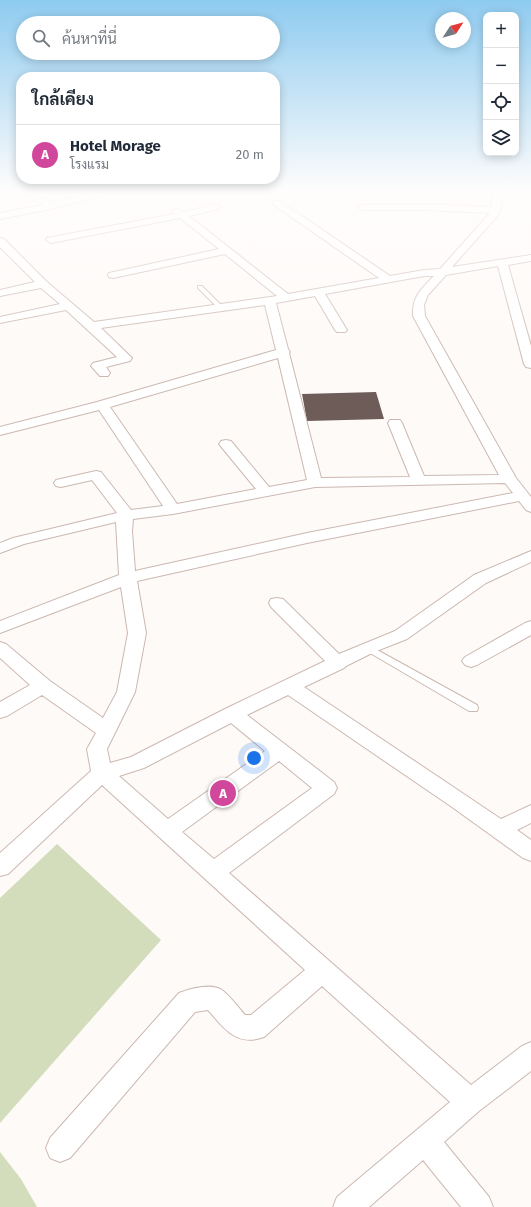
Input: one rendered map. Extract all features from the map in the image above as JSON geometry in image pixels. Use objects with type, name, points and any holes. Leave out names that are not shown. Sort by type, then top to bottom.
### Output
[{"type":"street","points":[[8,249],[42,284],[92,326],[126,358],[97,366],[104,373]]},
{"type":"street","points":[[344,249],[389,280]]},
{"type":"street","points":[[0,627],[128,578],[307,538],[526,502],[509,479],[419,316],[418,305],[423,294],[462,249]]},
{"type":"street","points":[[112,275],[227,250],[286,298]]},
{"type":"street","points":[[92,326],[270,301],[389,280],[531,258]]},
{"type":"street","points":[[500,263],[503,265],[524,347],[531,364]]},
{"type":"street","points":[[0,293],[42,284]]},
{"type":"street","points":[[319,293],[341,330]]},
{"type":"street","points":[[270,301],[284,352],[315,483]]},
{"type":"street","points":[[0,320],[68,306]]},
{"type":"street","points":[[0,431],[102,405],[284,352]]},
{"type":"street","points":[[102,405],[173,509]]},
{"type":"street","points":[[396,423],[419,481]]},
{"type":"street","points":[[226,444],[265,491]]},
{"type":"street","points":[[61,483],[96,475],[127,516]]},
{"type":"street","points":[[0,548],[19,541],[127,516],[315,483],[509,479]]},
{"type":"street","points":[[127,516],[124,522],[124,532],[128,578],[137,633],[126,692],[98,749],[102,773],[470,1102]]},
{"type":"street","points":[[0,866],[102,773],[137,763],[232,714],[338,664],[368,648],[401,635],[480,579],[531,556]]},
{"type":"street","points":[[277,603],[338,664]]},
{"type":"street","points":[[471,661],[531,627]]},
{"type":"street","points":[[0,648],[43,686],[107,730]]},
{"type":"street","points":[[0,711],[43,686]]},
{"type":"street","points":[[290,687],[459,801],[531,852]]},
{"type":"street","points":[[213,872],[327,788],[232,714]]},
{"type":"street","points":[[167,831],[279,751]]},
{"type":"street","points":[[499,830],[531,813]]},
{"type":"street","points":[[60,1148],[188,1000],[213,998],[239,1026],[255,1028],[323,970]]},
{"type":"street","points":[[347,1207],[470,1102],[531,1055]]},
{"type":"street","points":[[425,1141],[479,1207]]},
{"type":"lane","points":[[200,287],[221,308]]},
{"type":"lane","points":[[368,648],[473,708]]},
{"type":"green space","points":[[57,844],[161,940],[0,1123],[0,898]]},
{"type":"green space","points":[[0,1152],[21,1179],[37,1207],[0,1207]]},
{"type":"building","points":[[376,392],[384,419],[307,421],[302,394]]},
{"type":"place","name":"Hotel Morage","points":[[223,793]]}]
